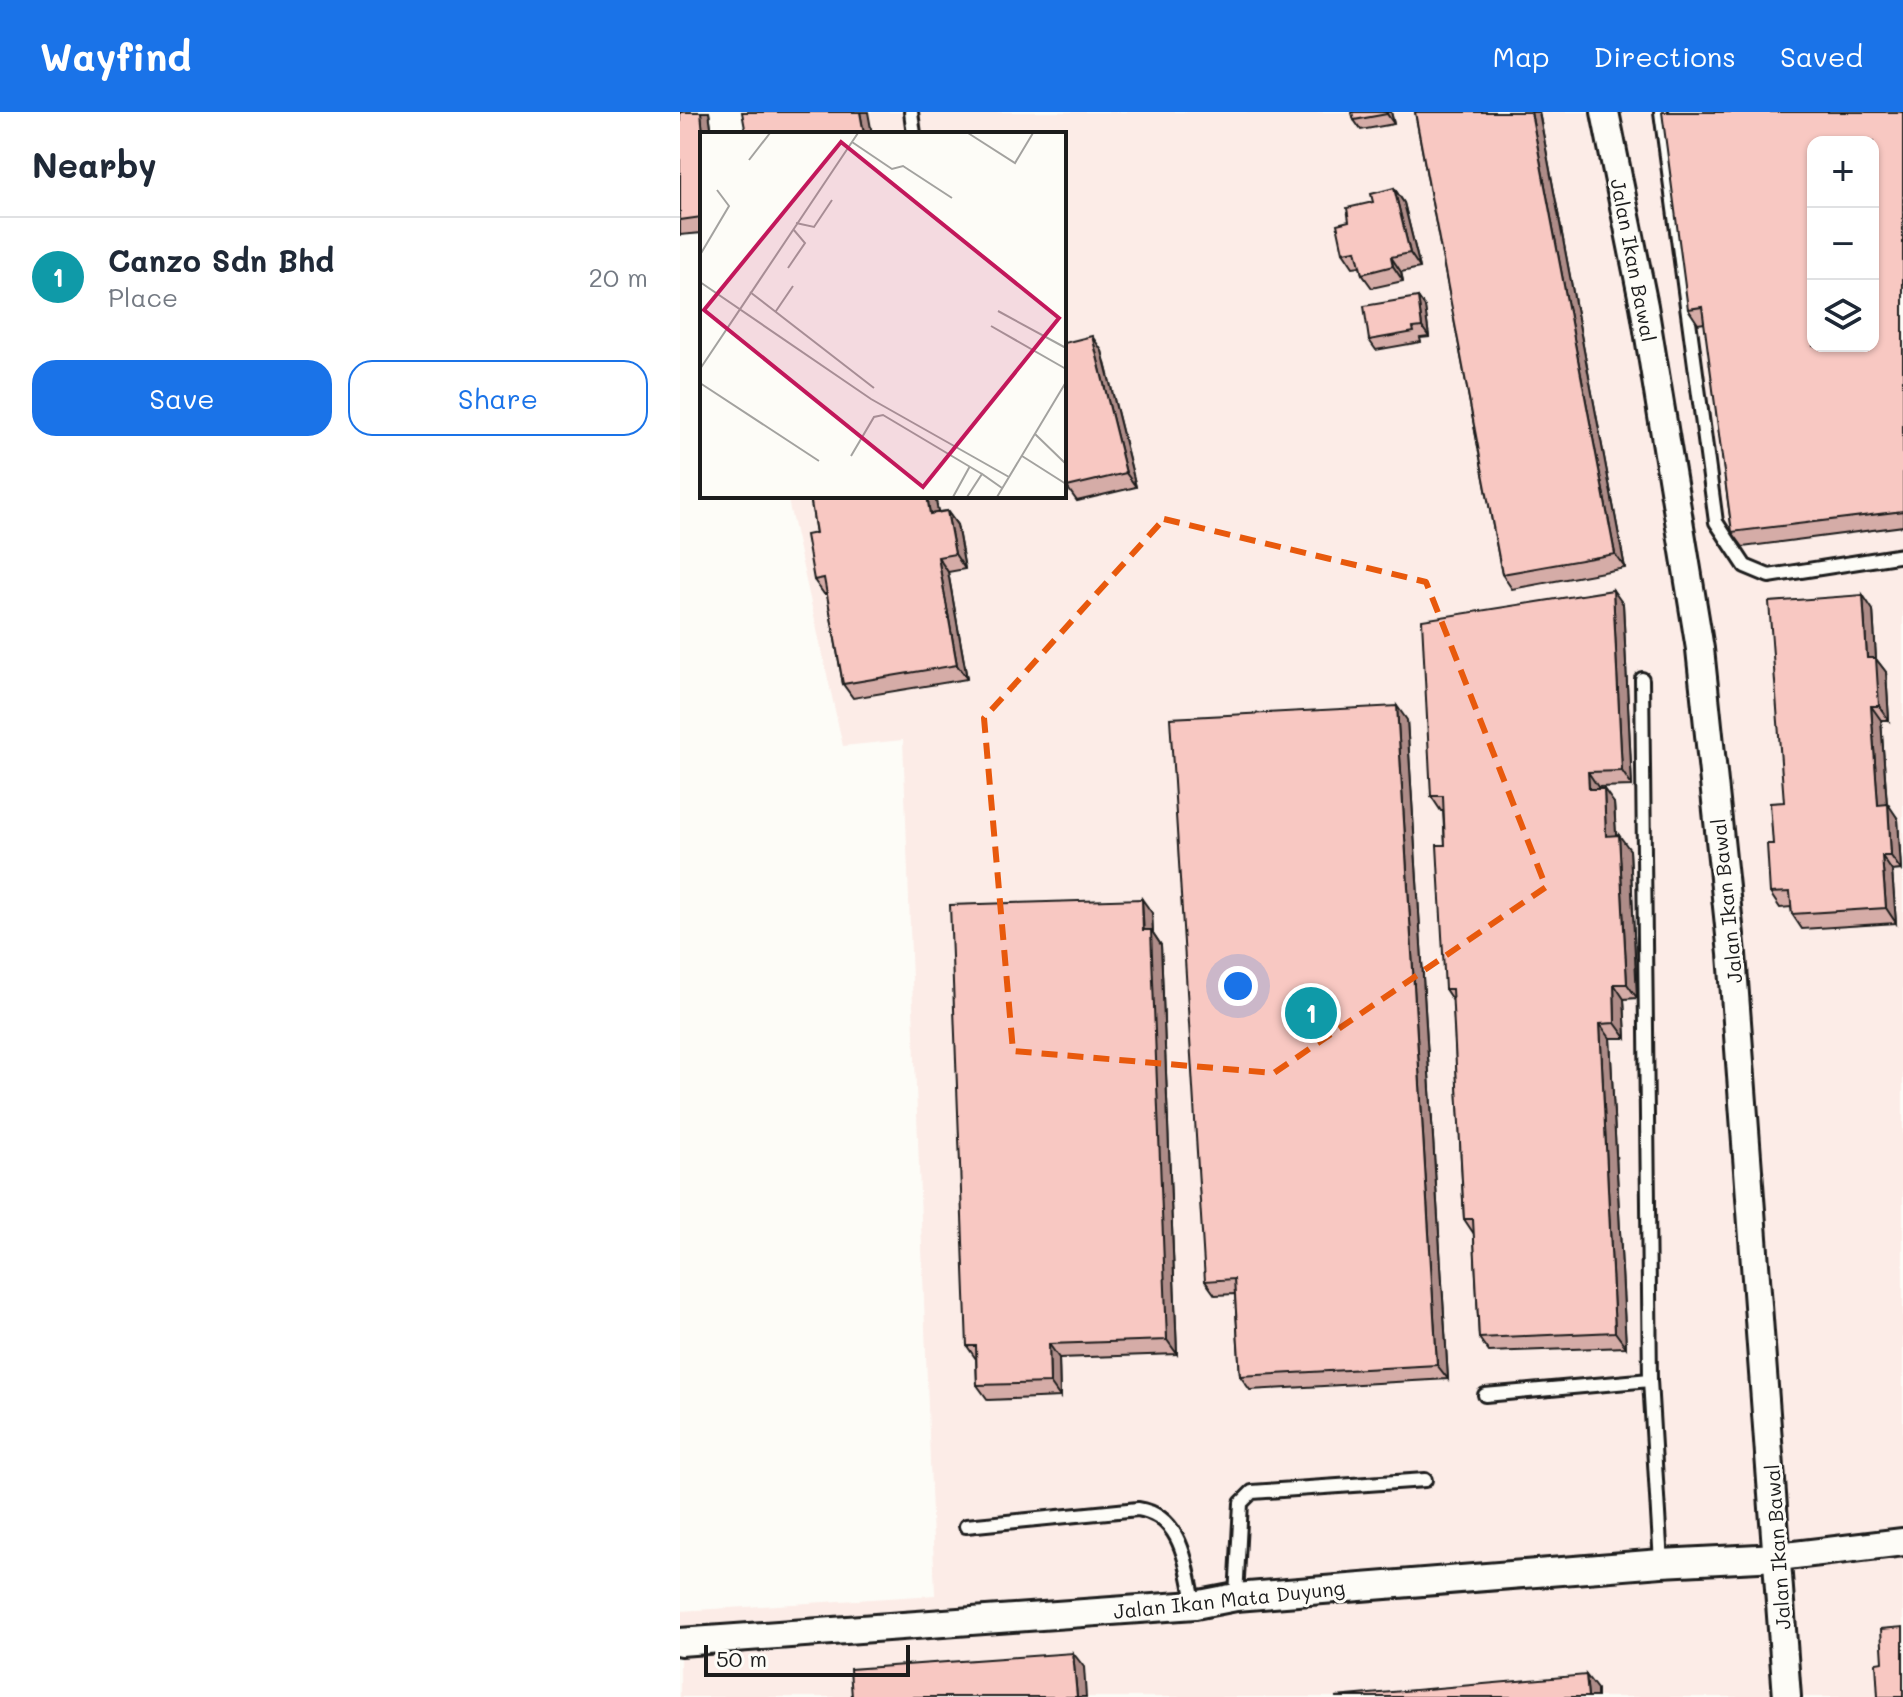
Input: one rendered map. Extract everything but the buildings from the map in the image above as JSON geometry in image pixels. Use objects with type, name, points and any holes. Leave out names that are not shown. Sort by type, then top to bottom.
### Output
[{"type":"street","name":"Jalan Ikan Bawal","points":[[1605,112],[1644,306],[1700,649],[1732,954],[1787,1697]]},
{"type":"street","name":"Jalan Ikan Mata Duyung","points":[[680,1642],[1195,1605],[1236,1597],[1661,1563],[1778,1557],[1903,1542]]},
{"type":"lane","points":[[911,112],[914,132]]},
{"type":"lane","points":[[1661,112],[1716,522],[1745,566],[1769,576],[1903,555]]},
{"type":"lane","points":[[1642,679],[1650,1380],[1661,1563]]},
{"type":"lane","points":[[1485,1395],[1650,1380]]},
{"type":"lane","points":[[1236,1597],[1241,1503],[1252,1492],[1425,1480]]},
{"type":"lane","points":[[966,1526],[1138,1509],[1151,1511],[1176,1535],[1195,1605]]},
{"type":"highlighted area","points":[[1164,519],[1426,582],[1546,887],[1274,1073],[1013,1051],[984,718]]},
{"type":"shaded area","points":[[810,112],[1903,112],[1903,1697],[680,1697],[680,1611],[935,1595],[903,740],[843,746],[787,498],[1066,498],[1066,132],[809,132]]},
{"type":"place","name":"Canzo Sdn Bhd","points":[[1311,1013]]}]
